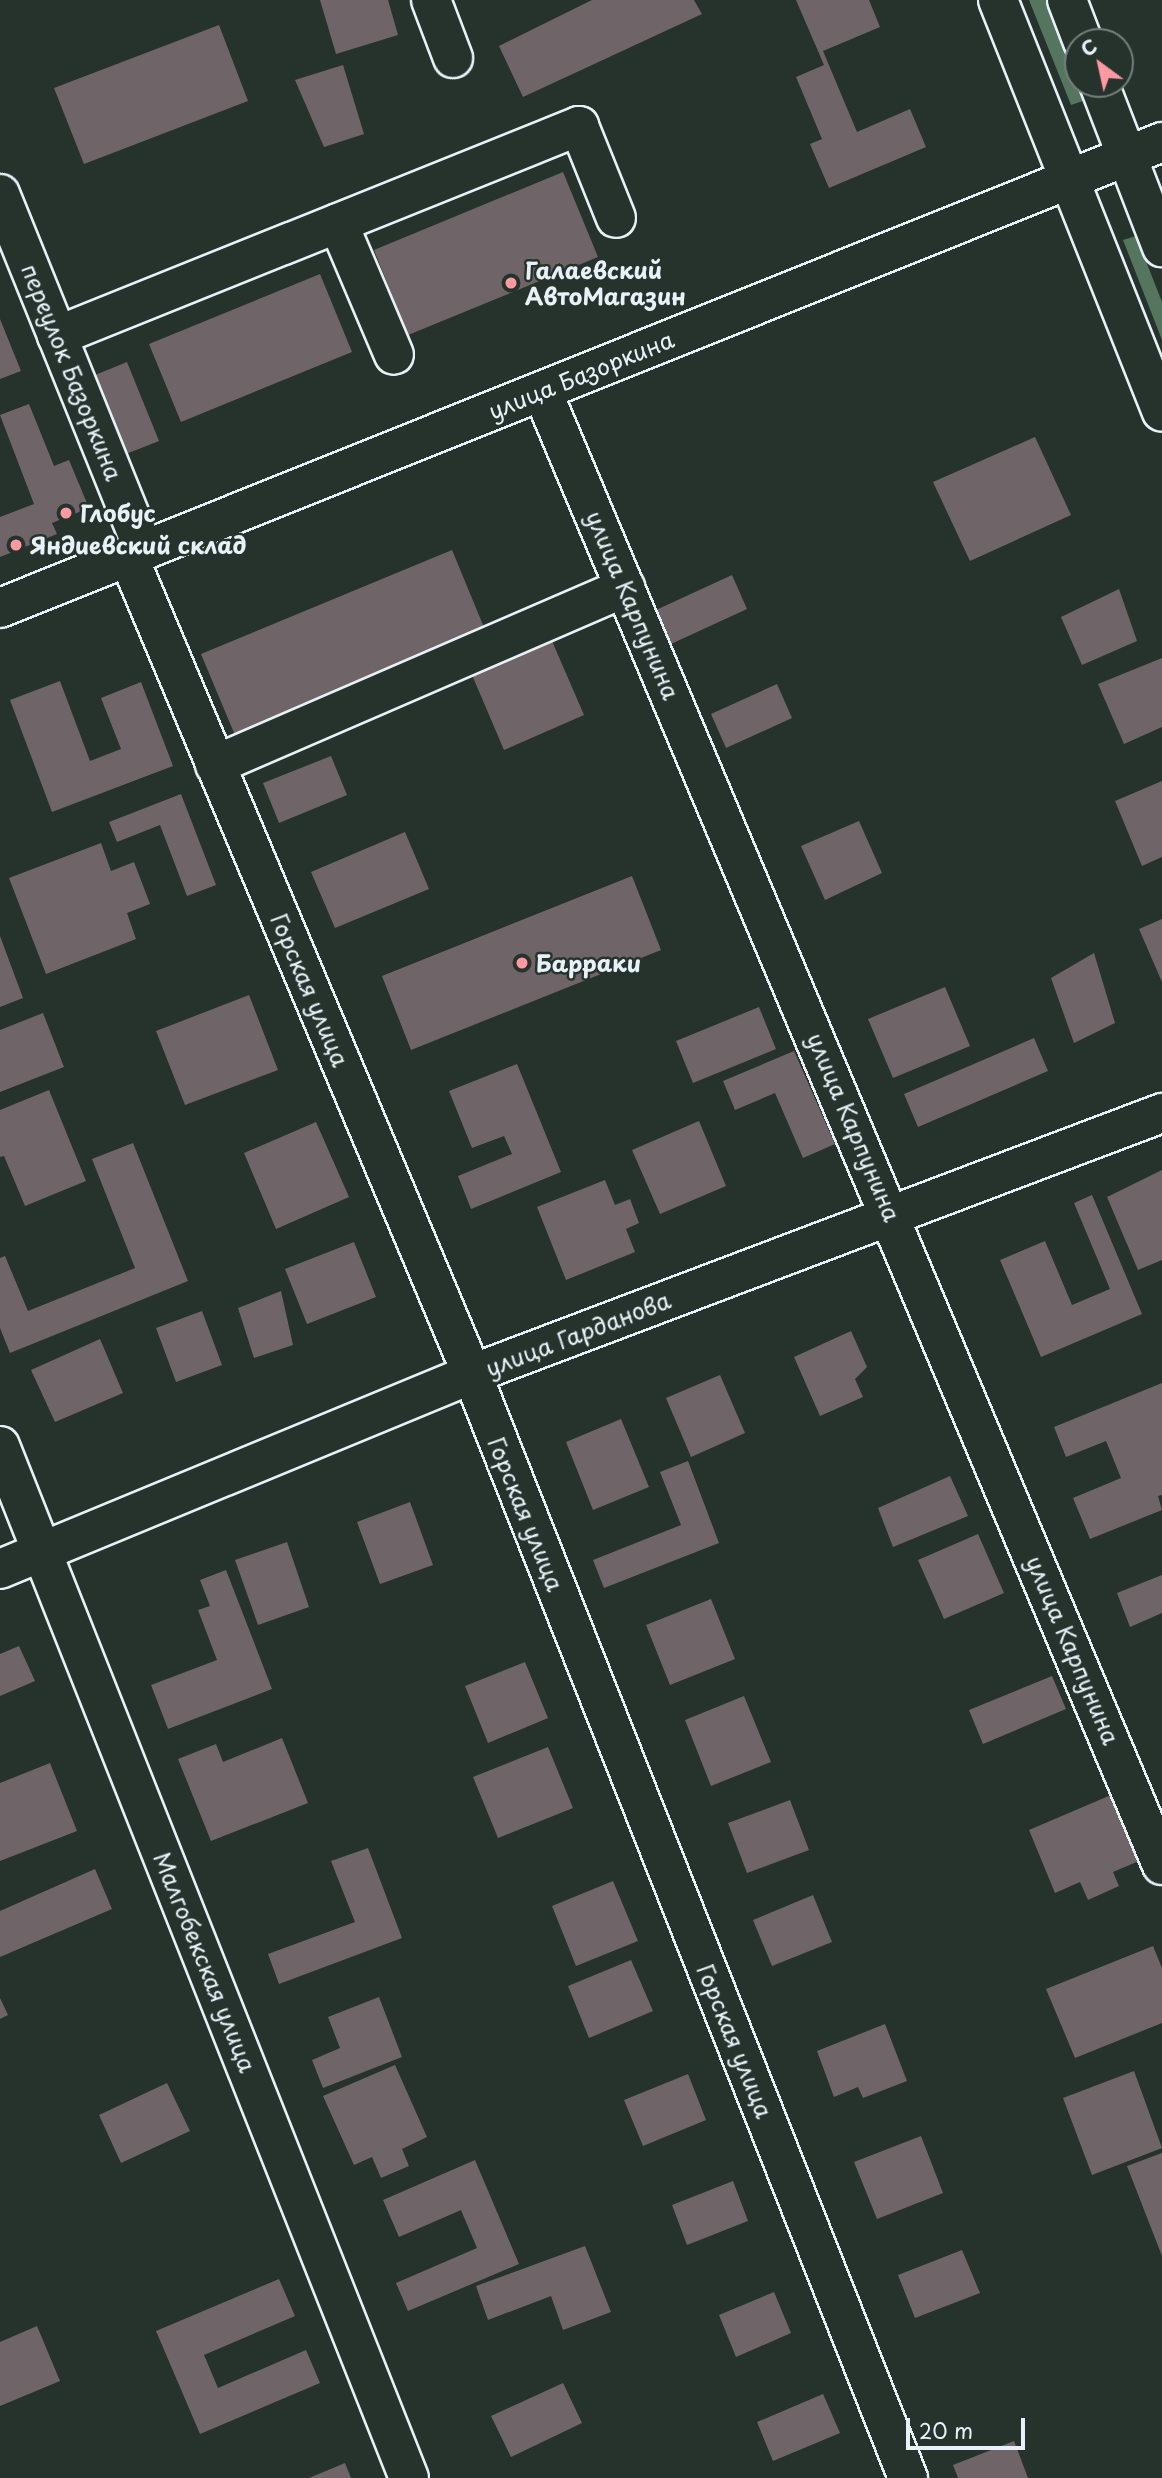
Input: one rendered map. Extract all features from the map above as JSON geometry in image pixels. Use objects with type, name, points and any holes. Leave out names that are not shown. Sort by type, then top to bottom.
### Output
[{"type":"street","points":[[430,0],[453,58]]},
{"type":"street","points":[[999,0],[1162,412]]},
{"type":"street","points":[[1067,0],[1078,28]]},
{"type":"street","points":[[1104,98],[1162,247]]},
{"type":"street","points":[[57,337],[579,126],[616,218]]},
{"type":"street","name":"улица Базоркина","points":[[3,600],[136,553],[1162,142]]},
{"type":"street","name":"переулок Базоркина","points":[[0,194],[57,337],[136,553]]},
{"type":"street","points":[[338,223],[394,355]]},
{"type":"street","name":"улица Карпунина","points":[[542,391],[892,1216],[1162,1865]]},
{"type":"street","name":"Горская улица","points":[[136,553],[215,765],[472,1374],[908,2478]]},
{"type":"street","points":[[215,765],[625,588]]},
{"type":"street","name":"улица Гарданова","points":[[0,1570],[472,1374],[1162,1113]]},
{"type":"street","name":"Малгобекская улица","points":[[0,1446],[409,2478]]},
{"type":"green space","points":[[1029,0],[1046,0],[1064,45],[1064,88]]},
{"type":"green space","points":[[1068,98],[1085,98],[1086,100],[1071,105]]},
{"type":"green space","points":[[1136,236],[1162,302],[1162,340],[1123,240]]},
{"type":"building","points":[[320,0],[388,0],[398,35],[336,54]]},
{"type":"building","points":[[592,0],[694,0],[702,14],[523,97],[499,46]]},
{"type":"building","points":[[796,0],[869,0],[880,27],[823,51],[857,132],[910,109],[926,147],[829,188],[810,144],[822,139],[796,77],[824,65]]},
{"type":"building","points":[[219,25],[248,101],[84,164],[54,88]]},
{"type":"building","points":[[343,65],[364,134],[324,147],[295,80]]},
{"type":"building","points":[[563,172],[598,257],[408,335],[374,250]]},
{"type":"building","points":[[320,274],[352,352],[181,422],[149,344]]},
{"type":"building","points":[[0,319],[21,371],[0,379]]},
{"type":"building","points":[[127,362],[159,441],[126,454],[95,375]]},
{"type":"building","points":[[29,404],[54,466],[69,460],[89,508],[52,523],[57,534],[0,557],[0,517],[34,504],[0,415]]},
{"type":"building","points":[[1035,437],[1071,515],[970,561],[933,482]]},
{"type":"building","points":[[452,550],[488,637],[237,740],[201,654]]},
{"type":"building","points":[[732,575],[747,609],[671,644],[656,610]]},
{"type":"building","points":[[1119,589],[1137,641],[1082,665],[1061,617]]},
{"type":"building","points":[[552,641],[584,715],[504,750],[472,675]]},
{"type":"building","points":[[1162,658],[1162,727],[1124,744],[1098,684]]},
{"type":"building","points":[[60,681],[90,761],[121,749],[101,698],[141,682],[173,766],[52,812],[10,700]]},
{"type":"building","points":[[777,684],[792,718],[726,748],[711,714]]},
{"type":"building","points":[[331,756],[347,795],[279,823],[263,783]]},
{"type":"building","points":[[1162,781],[1162,857],[1142,866],[1115,801]]},
{"type":"building","points":[[181,794],[216,885],[187,896],[160,825],[117,842],[109,822]]},
{"type":"building","points":[[859,821],[882,873],[825,900],[801,846]]},
{"type":"building","points":[[405,832],[429,889],[335,928],[311,872]]},
{"type":"building","points":[[101,843],[111,871],[134,862],[150,904],[127,913],[136,939],[46,974],[9,878]]},
{"type":"building","name":"Барраки","points":[[632,876],[661,950],[411,1050],[382,976]]},
{"type":"building","points":[[1162,919],[1162,982],[1139,929]]},
{"type":"building","points":[[0,936],[23,998],[0,1007]]},
{"type":"building","points":[[1094,953],[1115,1023],[1074,1043],[1051,978]]},
{"type":"building","points":[[945,987],[970,1046],[893,1078],[868,1019]]},
{"type":"building","points":[[249,995],[278,1070],[185,1105],[156,1031]]},
{"type":"building","points":[[759,1007],[776,1049],[693,1083],[676,1041]]},
{"type":"building","points":[[43,1013],[64,1067],[0,1092],[0,1030]]},
{"type":"building","points":[[1034,1038],[1048,1071],[918,1127],[904,1094]]},
{"type":"building","points":[[794,1051],[835,1144],[803,1158],[775,1093],[735,1110],[723,1081]]},
{"type":"building","points":[[517,1064],[561,1172],[471,1209],[458,1176],[512,1154],[504,1136],[472,1148],[449,1091]]},
{"type":"building","points":[[49,1090],[86,1181],[25,1206],[4,1156],[0,1157],[0,1110]]},
{"type":"building","points":[[699,1121],[726,1186],[660,1214],[632,1150]]},
{"type":"building","points":[[316,1122],[349,1197],[276,1229],[244,1153]]},
{"type":"building","points":[[133,1143],[188,1281],[10,1353],[0,1328],[0,1258],[5,1256],[28,1311],[135,1268],[92,1159]]},
{"type":"building","points":[[1162,1170],[1162,1260],[1138,1270],[1107,1197]]},
{"type":"building","points":[[605,1180],[615,1205],[630,1199],[639,1223],[626,1229],[635,1252],[566,1280],[537,1207]]},
{"type":"building","points":[[1092,1195],[1142,1314],[1041,1357],[1000,1260],[1045,1241],[1072,1305],[1110,1289],[1074,1203]]},
{"type":"building","points":[[354,1242],[376,1297],[307,1324],[285,1269]]},
{"type":"building","points":[[281,1291],[293,1345],[254,1358],[238,1308]]},
{"type":"building","points":[[202,1311],[222,1365],[176,1382],[156,1328]]},
{"type":"building","points":[[851,1331],[867,1367],[855,1379],[863,1397],[820,1416],[794,1357]]},
{"type":"building","points":[[100,1339],[123,1393],[55,1422],[31,1370]]},
{"type":"building","points":[[720,1375],[745,1433],[691,1457],[666,1398]]},
{"type":"building","points":[[1162,1383],[1162,1495],[1158,1496],[1162,1510],[1090,1539],[1073,1498],[1121,1478],[1106,1441],[1066,1457],[1054,1427]]},
{"type":"building","points":[[621,1419],[649,1487],[593,1510],[566,1442]]},
{"type":"building","points":[[688,1461],[719,1543],[604,1588],[593,1560],[681,1525],[660,1472]]},
{"type":"building","points":[[950,1476],[968,1516],[893,1547],[878,1508]]},
{"type":"building","points":[[410,1502],[433,1565],[380,1584],[357,1522]]},
{"type":"building","points":[[978,1534],[1004,1593],[944,1619],[918,1560]]},
{"type":"building","points":[[287,1542],[309,1607],[258,1625],[235,1560]]},
{"type":"building","points":[[226,1570],[272,1689],[168,1729],[151,1685],[217,1660],[198,1610],[210,1606],[200,1580]]},
{"type":"building","points":[[1162,1575],[1162,1613],[1130,1627],[1117,1593]]},
{"type":"building","points":[[711,1599],[735,1659],[670,1685],[646,1625]]},
{"type":"building","points":[[19,1646],[35,1681],[0,1696],[0,1654]]},
{"type":"building","points":[[525,1662],[548,1718],[488,1743],[465,1686]]},
{"type":"building","points":[[1052,1676],[1066,1709],[983,1744],[969,1710]]},
{"type":"building","points":[[744,1696],[771,1762],[711,1786],[685,1720]]},
{"type":"building","points":[[282,1738],[308,1803],[211,1841],[178,1759],[216,1744],[223,1762]]},
{"type":"building","points":[[548,1747],[573,1808],[498,1838],[473,1777]]},
{"type":"building","points":[[50,1763],[77,1831],[0,1861],[0,1783]]},
{"type":"building","points":[[1118,1792],[1146,1858],[1113,1872],[1119,1886],[1088,1900],[1080,1882],[1055,1893],[1029,1830]]},
{"type":"building","points":[[790,1800],[809,1850],[747,1873],[728,1823]]},
{"type":"building","points":[[368,1848],[402,1938],[279,1984],[268,1954],[355,1922],[331,1861]]},
{"type":"building","points":[[95,1869],[112,1909],[0,1957],[0,1911]]},
{"type":"building","points":[[613,1881],[638,1941],[576,1966],[552,1906]]},
{"type":"building","points":[[813,1895],[832,1942],[772,1966],[753,1920]]},
{"type":"building","points":[[1153,1946],[1162,1968],[1162,2023],[1075,2058],[1046,1989]]},
{"type":"building","points":[[631,1960],[653,2011],[589,2038],[568,1986]]},
{"type":"building","points":[[379,1997],[402,2057],[323,2088],[312,2060],[340,2048],[328,2017]]},
{"type":"building","points":[[0,1998],[8,2015],[0,2019]]},
{"type":"building","points":[[885,2024],[907,2081],[863,2098],[858,2087],[834,2097],[817,2051]]},
{"type":"building","points":[[395,2065],[427,2137],[402,2149],[409,2166],[381,2178],[372,2157],[354,2165],[323,2096]]},
{"type":"building","points":[[1134,2071],[1162,2148],[1092,2175],[1063,2098]]},
{"type":"building","points":[[688,2074],[706,2120],[643,2146],[624,2100]]},
{"type":"building","points":[[167,2083],[190,2131],[121,2163],[99,2115]]},
{"type":"building","points":[[921,2136],[943,2193],[877,2219],[854,2162]]},
{"type":"building","points":[[1162,2153],[1162,2256],[1127,2166]]},
{"type":"building","points":[[475,2160],[519,2264],[408,2311],[396,2283],[477,2248],[461,2210],[399,2237],[383,2200]]},
{"type":"building","points":[[733,2181],[748,2221],[687,2245],[672,2205]]},
{"type":"building","points":[[585,2246],[611,2312],[563,2330],[551,2296],[488,2320],[476,2286]]},
{"type":"building","points":[[962,2250],[980,2293],[915,2318],[898,2275]]},
{"type":"building","points":[[279,2279],[295,2316],[204,2355],[218,2388],[306,2350],[320,2383],[200,2434],[156,2331]]},
{"type":"building","points":[[774,2292],[791,2333],[736,2357],[719,2315]]},
{"type":"building","points":[[37,2326],[60,2381],[0,2406],[0,2342]]},
{"type":"building","points":[[563,2383],[582,2423],[511,2457],[491,2416]]},
{"type":"building","points":[[823,2394],[840,2433],[773,2461],[757,2422]]},
{"type":"building","points":[[1014,2441],[1028,2478],[958,2478],[953,2465]]},
{"type":"building","points":[[345,2463],[351,2478],[309,2478]]},
{"type":"place","name":"Галаевский АвтоМагазин","points":[[511,283]]},
{"type":"place","name":"Глобус","points":[[66,513]]},
{"type":"place","name":"Яндиевский склад","points":[[16,545]]},
{"type":"place","name":"Барраки","points":[[522,963]]}]
